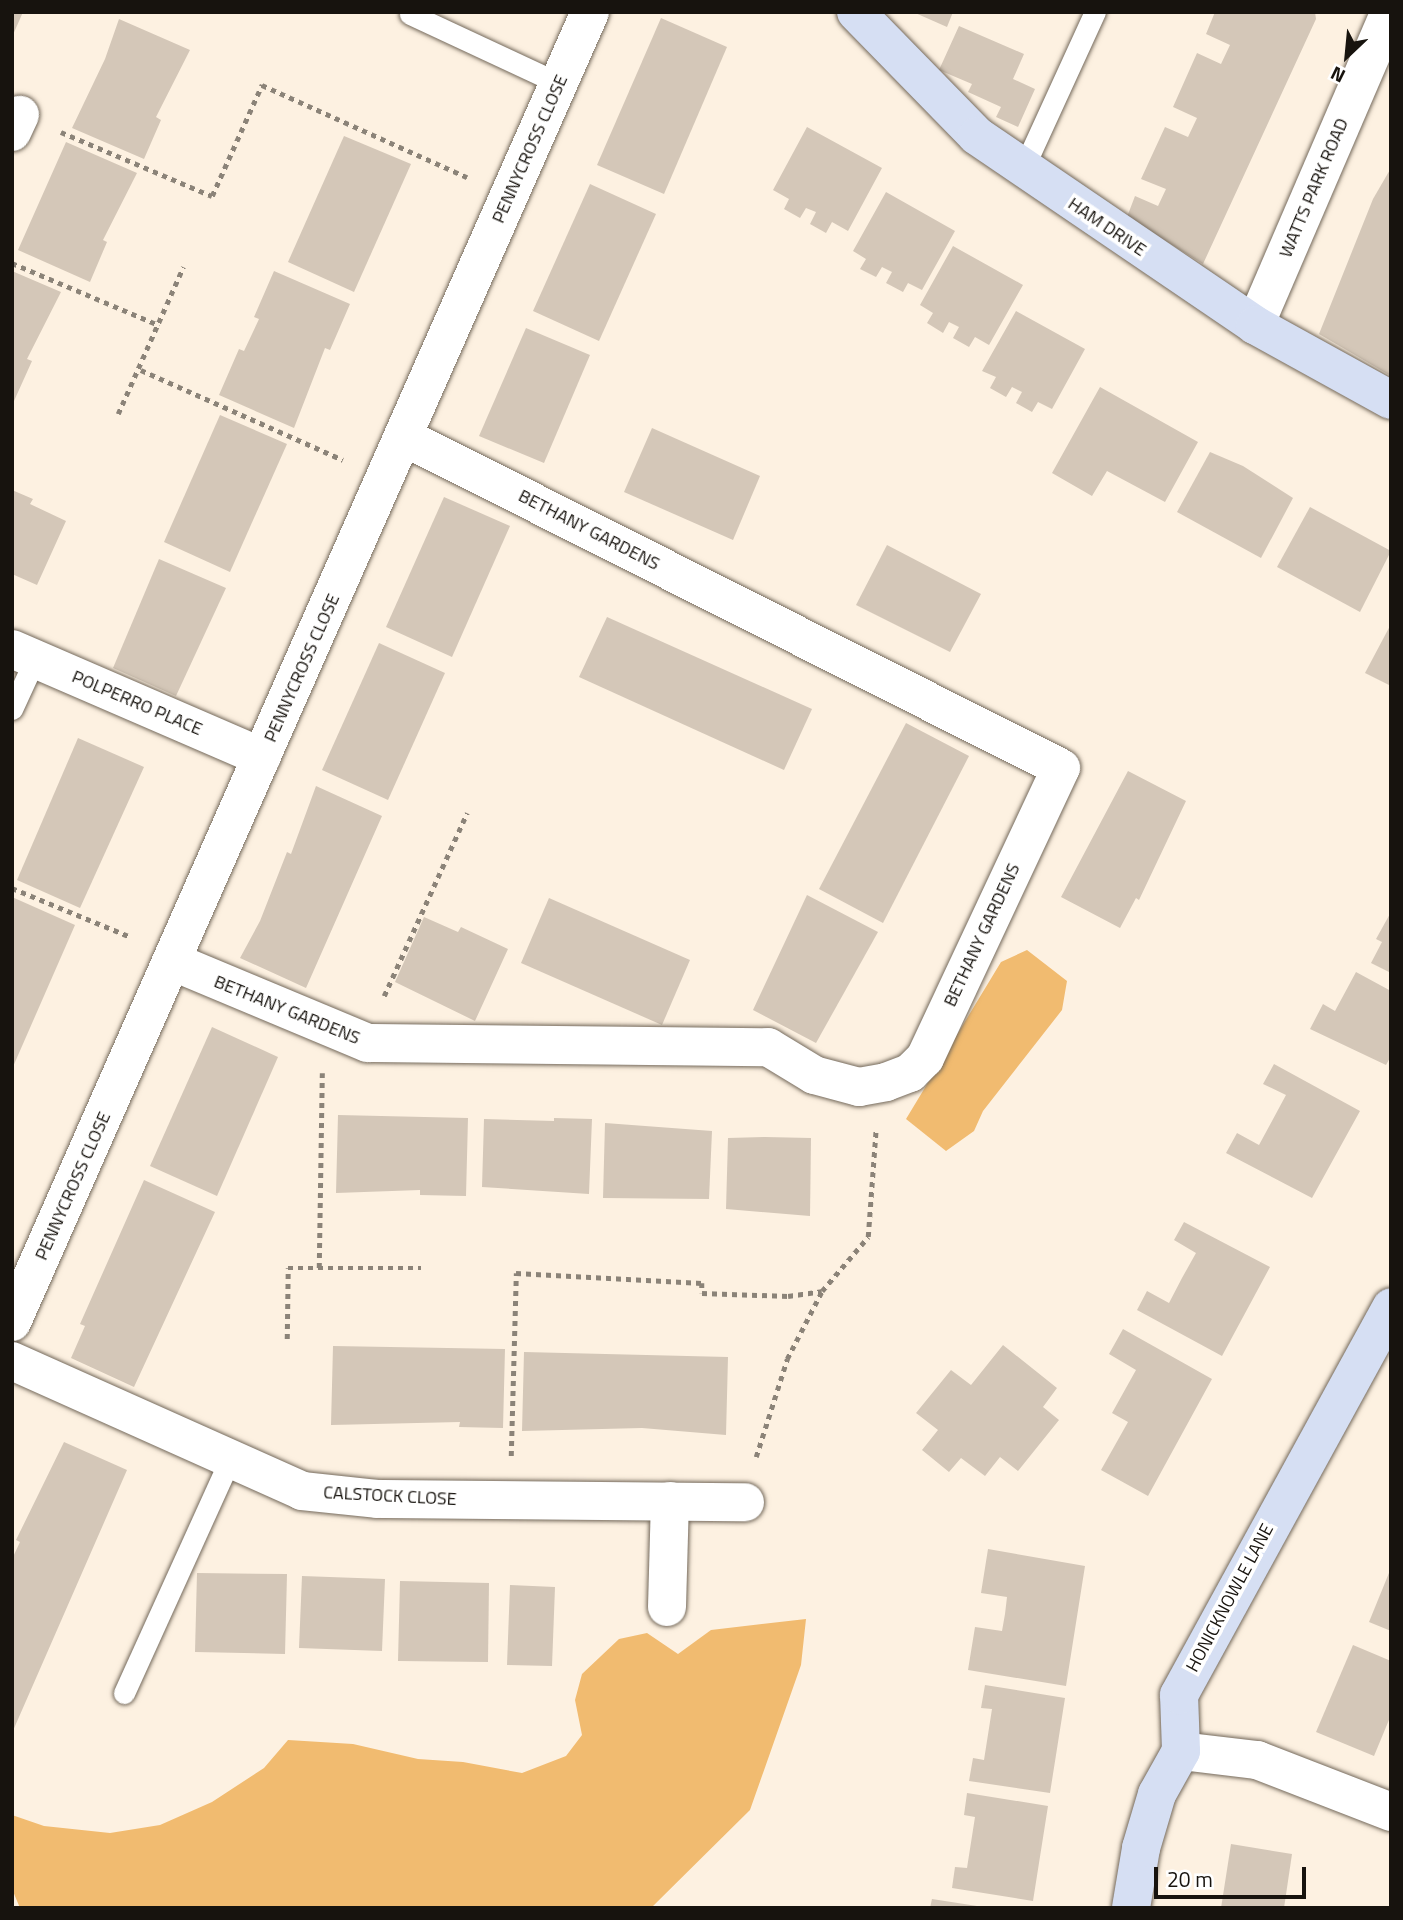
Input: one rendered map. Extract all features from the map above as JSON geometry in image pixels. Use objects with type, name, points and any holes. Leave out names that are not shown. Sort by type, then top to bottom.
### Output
[{"type":"street","name":"PENNYCROSS CLOSE","points":[[12,1322],[175,959],[590,12]]},
{"type":"street","name":"HAM DRIVE","points":[[856,12],[976,135],[1255,325],[1391,400]]},
{"type":"street","name":"WATTS PARK ROAD","points":[[1255,325],[1390,12]]},
{"type":"street","name":"BETHANY GARDENS","points":[[175,959],[361,1041],[768,1047],[814,1075],[859,1087],[873,1084],[910,1073],[925,1058],[1062,768],[404,437]]},
{"type":"street","name":"POLPERRO PLACE","points":[[23,654],[262,757]]},
{"type":"street","name":"HONICKNOWLE LANE","points":[[1181,1751],[1179,1695],[1391,1307]]},
{"type":"street","name":"CALSTOCK CLOSE","points":[[12,1361],[302,1491],[377,1499],[745,1502]]},
{"type":"street","points":[[667,1607],[670,1502]]},
{"type":"street","points":[[1131,1908],[1141,1848],[1157,1794],[1181,1751],[1257,1760],[1391,1812]]},
{"type":"lane","points":[[1023,169],[1095,12]]},
{"type":"lane","points":[[410,13],[558,83]]},
{"type":"lane","points":[[12,709],[23,654]]},
{"type":"lane","points":[[124,1693],[230,1459]]},
{"type":"path","points":[[16,123],[212,196],[262,85],[510,196]]},
{"type":"path","points":[[12,263],[159,325]]},
{"type":"path","points":[[118,414],[141,370],[183,267]]},
{"type":"path","points":[[141,370],[386,479]]},
{"type":"path","points":[[361,1041],[467,813]]},
{"type":"path","points":[[12,888],[175,959]]},
{"type":"path","points":[[319,1268],[323,1025]]},
{"type":"path","points":[[745,1502],[787,1359],[822,1291],[868,1237],[878,1151],[873,1084]]},
{"type":"path","points":[[287,1339],[288,1268],[421,1268]]},
{"type":"path","points":[[511,1409],[516,1273],[702,1283],[702,1293],[788,1296],[822,1291]]},
{"type":"shaded area","points":[[1027,950],[1067,981],[1062,1010],[983,1111],[974,1131],[946,1151],[906,1119],[1001,962]]},
{"type":"shaded area","points":[[806,1619],[801,1665],[750,1810],[651,1908],[20,1908],[12,1889],[12,1815],[44,1826],[110,1833],[160,1825],[212,1802],[264,1768],[288,1740],[353,1744],[418,1759],[463,1762],[522,1773],[566,1756],[582,1735],[575,1700],[582,1674],[619,1639],[647,1633],[678,1654],[711,1630]]},
{"type":"building","points":[[12,12],[23,12],[12,37]]},
{"type":"building","points":[[913,12],[953,12],[947,27]]},
{"type":"building","points":[[1215,12],[1315,12],[1316,19],[1203,264],[1127,217],[1135,196],[1158,206],[1166,189],[1141,179],[1165,127],[1188,137],[1197,118],[1173,107],[1197,53],[1221,64],[1230,45],[1206,34]]},
{"type":"building","points":[[661,18],[727,47],[664,194],[597,165]]},
{"type":"building","points":[[119,19],[190,50],[156,117],[161,120],[144,159],[72,128],[105,59]]},
{"type":"building","points":[[959,26],[1024,54],[1013,79],[1035,89],[1018,127],[996,117],[1001,107],[968,92],[972,84],[939,70]]},
{"type":"building","points":[[807,127],[882,168],[848,231],[832,222],[826,233],[810,224],[816,212],[806,208],[800,218],[784,209],[789,199],[773,190]]},
{"type":"building","points":[[344,136],[411,164],[354,292],[288,262]]},
{"type":"building","points":[[66,142],[137,173],[103,240],[107,242],[90,282],[18,250]]},
{"type":"building","points":[[1391,168],[1391,376],[1319,334],[1373,199]]},
{"type":"building","points":[[590,184],[656,214],[599,341],[533,311]]},
{"type":"building","points":[[886,192],[955,231],[922,290],[908,283],[903,292],[886,283],[892,272],[882,267],[876,277],[860,269],[866,259],[853,251]]},
{"type":"building","points":[[953,246],[1023,285],[989,345],[975,337],[969,347],[953,338],[959,327],[949,322],[943,333],[927,323],[933,313],[920,305]]},
{"type":"building","points":[[12,271],[61,292],[27,359],[32,361],[14,401]]},
{"type":"building","points":[[274,271],[350,304],[330,350],[325,348],[294,428],[219,395],[239,349],[244,351],[259,319],[254,317]]},
{"type":"building","points":[[1016,311],[1085,349],[1052,409],[1038,402],[1032,412],[1016,403],[1022,392],[1012,387],[1006,397],[990,388],[996,377],[982,371]]},
{"type":"building","points":[[526,328],[590,355],[544,463],[479,436]]},
{"type":"building","points":[[1100,387],[1198,442],[1165,502],[1107,471],[1092,496],[1052,473]]},
{"type":"building","points":[[220,415],[287,444],[230,572],[164,542]]},
{"type":"building","points":[[652,428],[760,476],[733,540],[624,492]]},
{"type":"building","points":[[1210,452],[1243,466],[1293,498],[1261,558],[1177,512]]},
{"type":"building","points":[[12,490],[33,499],[30,504],[66,521],[37,585],[12,574]]},
{"type":"building","points":[[444,497],[510,526],[452,657],[386,627]]},
{"type":"building","points":[[1310,507],[1391,551],[1360,612],[1277,567]]},
{"type":"building","points":[[887,545],[981,594],[950,652],[856,605]]},
{"type":"building","points":[[159,559],[226,588],[176,696],[113,668]]},
{"type":"building","points":[[607,617],[812,709],[784,770],[579,677]]},
{"type":"building","points":[[1391,624],[1391,686],[1365,673]]},
{"type":"building","points":[[379,643],[445,673],[388,800],[322,770]]},
{"type":"building","points":[[906,723],[969,756],[883,923],[819,889]]},
{"type":"building","points":[[78,738],[144,767],[80,908],[17,880]]},
{"type":"building","points":[[1128,771],[1186,801],[1139,900],[1136,898],[1120,928],[1061,897]]},
{"type":"building","points":[[316,786],[382,816],[306,988],[240,958],[260,921],[287,852],[291,854]]},
{"type":"building","points":[[807,895],[878,932],[816,1043],[753,1010]]},
{"type":"building","points":[[12,897],[75,925],[12,1069]]},
{"type":"building","points":[[549,898],[690,960],[662,1025],[521,963]]},
{"type":"building","points":[[1391,912],[1391,973],[1371,963],[1382,942],[1376,939]]},
{"type":"building","points":[[424,917],[458,932],[461,927],[508,949],[475,1021],[395,982]]},
{"type":"building","points":[[1356,972],[1391,991],[1391,1056],[1386,1065],[1310,1029],[1323,1004],[1335,1011]]},
{"type":"building","points":[[212,1027],[278,1057],[217,1196],[150,1166]]},
{"type":"building","points":[[1274,1064],[1360,1111],[1312,1198],[1226,1153],[1237,1133],[1259,1145],[1286,1095],[1263,1084]]},
{"type":"building","points":[[338,1115],[468,1118],[466,1196],[420,1195],[420,1190],[336,1193]]},
{"type":"building","points":[[554,1118],[592,1119],[589,1194],[482,1187],[484,1119],[554,1121]]},
{"type":"building","points":[[605,1123],[712,1131],[709,1199],[603,1198]]},
{"type":"building","points":[[728,1138],[811,1138],[810,1216],[726,1209]]},
{"type":"building","points":[[144,1180],[215,1212],[134,1387],[71,1358],[85,1326],[80,1324]]},
{"type":"building","points":[[1184,1222],[1270,1267],[1222,1356],[1137,1310],[1147,1291],[1169,1303],[1196,1253],[1174,1240]]},
{"type":"building","points":[[1123,1329],[1212,1379],[1148,1496],[1101,1470],[1128,1422],[1112,1413],[1136,1370],[1109,1354]]},
{"type":"building","points":[[1003,1345],[1057,1388],[1043,1407],[1059,1420],[1018,1471],[1000,1457],[985,1476],[961,1458],[949,1472],[922,1450],[938,1430],[916,1413],[951,1370],[971,1385]]},
{"type":"building","points":[[333,1346],[505,1349],[503,1428],[459,1427],[460,1422],[331,1425]]},
{"type":"building","points":[[524,1352],[728,1357],[726,1435],[642,1428],[522,1431]]},
{"type":"building","points":[[64,1442],[127,1470],[12,1733],[12,1559],[20,1542],[16,1540]]},
{"type":"building","points":[[988,1549],[1085,1566],[1066,1686],[968,1670],[975,1627],[1002,1631],[1005,1614],[1007,1597],[981,1593]]},
{"type":"building","points":[[1391,1568],[1391,1631],[1369,1622]]},
{"type":"building","points":[[197,1573],[287,1574],[285,1654],[195,1652]]},
{"type":"building","points":[[302,1576],[385,1579],[382,1651],[299,1648]]},
{"type":"building","points":[[400,1581],[489,1583],[488,1662],[398,1661]]},
{"type":"building","points":[[510,1585],[555,1587],[552,1666],[507,1665]]},
{"type":"building","points":[[1353,1645],[1391,1661],[1391,1715],[1374,1756],[1316,1732]]},
{"type":"building","points":[[985,1685],[1065,1698],[1050,1793],[969,1781],[973,1758],[984,1760],[992,1709],[981,1708]]},
{"type":"building","points":[[967,1793],[1048,1806],[1033,1901],[952,1888],[955,1867],[967,1868],[975,1817],[964,1815]]},
{"type":"building","points":[[1231,1844],[1292,1854],[1284,1908],[1221,1908]]},
{"type":"building","points":[[932,1899],[977,1906],[977,1908],[930,1908]]}]
